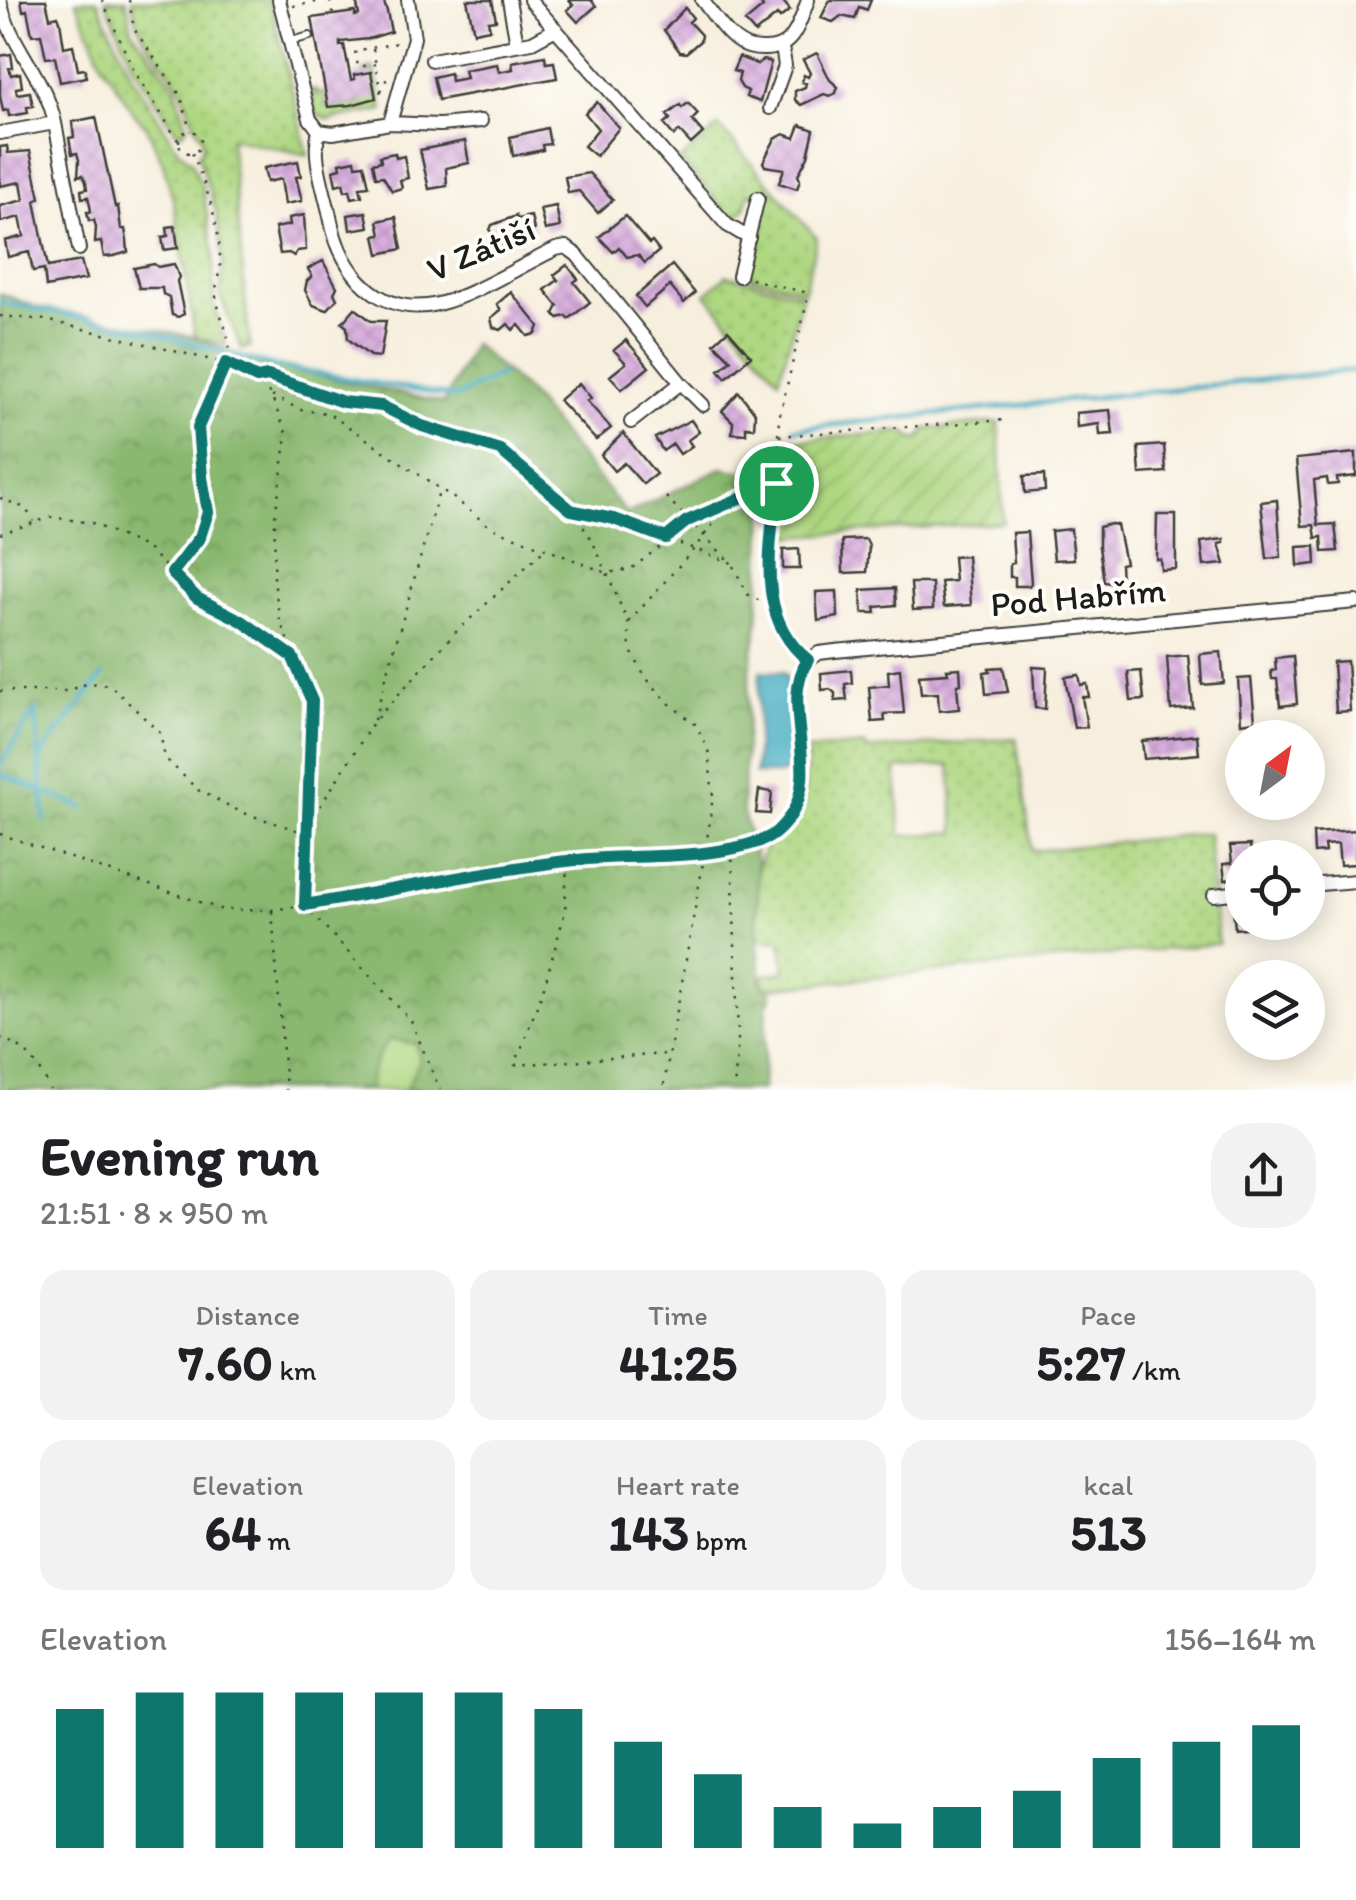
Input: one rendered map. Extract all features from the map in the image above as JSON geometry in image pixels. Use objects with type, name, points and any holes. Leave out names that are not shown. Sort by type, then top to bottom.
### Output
[{"type":"street","points":[[0,0],[6,27],[49,100],[79,248]]},
{"type":"street","points":[[388,117],[414,42],[408,0]]},
{"type":"street","points":[[509,0],[517,44]]},
{"type":"street","points":[[530,0],[727,225],[748,238]]},
{"type":"street","points":[[702,0],[742,45],[758,49],[782,47],[796,32],[808,0]]},
{"type":"street","points":[[283,4],[310,119],[319,131],[333,133],[388,117],[440,126],[481,121]]},
{"type":"street","points":[[432,60],[538,40],[556,29]]},
{"type":"street","points":[[770,108],[785,66],[782,47]]},
{"type":"street","points":[[0,133],[55,123]]},
{"type":"street","name":"V Zátiší","points":[[319,131],[318,158],[337,247],[348,269],[367,288],[400,303],[437,304],[556,249],[566,248],[577,255],[703,405]]},
{"type":"street","points":[[739,276],[758,198]]},
{"type":"street","points":[[631,422],[681,383]]},
{"type":"street","name":"Pod Habřím","points":[[808,660],[834,650],[1356,602]]},
{"type":"street","points":[[1325,884],[1356,880]]},
{"type":"street","points":[[1214,895],[1225,894]]},
{"type":"lane","points":[[289,41],[310,36]]},
{"type":"path","points":[[102,0],[134,70],[183,151],[192,153]]},
{"type":"path","points":[[129,0],[134,29],[181,96],[190,132]]},
{"type":"path","points":[[283,4],[329,0],[333,14]]},
{"type":"path","points":[[376,64],[358,67],[355,51],[404,42]]},
{"type":"path","points":[[373,48],[388,117]]},
{"type":"path","points":[[179,142],[190,132],[197,134],[202,143],[192,153]]},
{"type":"path","points":[[172,573],[200,537],[208,512],[198,427],[232,345],[216,296],[220,265],[210,202],[192,153]]},
{"type":"path","points":[[0,834],[224,910],[272,910],[567,861],[706,851],[770,837],[784,824],[798,800],[802,780],[800,686],[808,660],[786,639],[771,606],[770,574],[777,436],[807,306],[804,292],[739,276]]},
{"type":"path","points":[[0,316],[46,320],[228,362],[257,378],[271,396],[288,435],[275,517],[274,581],[280,621],[312,701],[305,905],[411,1021],[440,1090]]},
{"type":"path","points":[[257,378],[268,376],[343,402],[382,406],[422,426],[500,450],[571,510],[591,538],[628,623],[630,649],[645,677],[695,724],[708,750],[713,796],[706,851],[662,1090]]},
{"type":"path","points":[[271,396],[301,410],[328,413],[490,527],[607,573],[631,569],[687,521],[776,483]]},
{"type":"path","points":[[777,436],[1005,420]]},
{"type":"path","points":[[374,721],[440,489]]},
{"type":"path","points":[[666,497],[732,564],[749,596],[771,606]]},
{"type":"path","points":[[0,498],[25,508],[35,522]]},
{"type":"path","points":[[628,623],[728,504]]},
{"type":"path","points":[[571,510],[614,519],[732,564]]},
{"type":"path","points":[[0,534],[51,517],[92,523],[147,548],[197,598],[242,621],[292,656]]},
{"type":"path","points":[[306,827],[326,802],[374,721],[455,633],[544,550]]},
{"type":"path","points":[[0,691],[66,691],[89,683],[110,685],[160,733],[165,758],[198,790],[241,812],[306,833]]},
{"type":"path","points":[[732,847],[738,1038],[734,1090]]},
{"type":"path","points":[[567,861],[565,912],[544,986],[514,1065],[668,1054]]},
{"type":"path","points":[[272,910],[286,1090]]},
{"type":"path","points":[[0,1038],[20,1044],[50,1090]]},
{"type":"green space","points":[[76,0],[97,0],[131,74],[178,150],[191,161],[202,186],[214,254],[213,302],[226,345],[195,337],[174,203],[163,164],[147,127],[102,63]]},
{"type":"green space","points":[[105,0],[126,0],[132,30],[175,87],[187,127],[183,132],[176,131],[135,68]]},
{"type":"green space","points":[[132,0],[270,0],[308,155],[230,138],[250,347],[242,350],[220,296],[223,260],[216,211],[198,155],[203,147],[202,137],[180,88],[139,27]]},
{"type":"green space","points":[[374,68],[383,110],[329,120],[315,114],[310,91],[325,93],[328,107],[359,104],[371,72],[362,71]]},
{"type":"green space","points":[[719,126],[817,238],[804,290],[748,276],[767,197],[749,193],[745,209],[737,216],[729,215],[680,160]]},
{"type":"green space","points":[[727,275],[803,294],[779,379],[706,294]]},
{"type":"green space","points":[[0,293],[36,307],[195,337],[252,361],[444,403],[473,344],[525,389],[627,514],[721,468],[766,476],[742,809],[758,865],[757,934],[762,985],[769,988],[772,996],[767,1006],[762,1090],[0,1090]]},
{"type":"green space","points":[[999,422],[1003,522],[782,537],[784,447],[789,441],[905,431],[913,439],[920,439],[926,429]]},
{"type":"green space","points":[[1016,738],[1032,851],[1208,833],[1218,944],[762,986],[764,975],[785,971],[781,941],[763,940],[757,934],[757,874],[764,851],[790,823],[800,804],[808,750],[865,745],[866,750]],"holes":[[[950,765],[955,832],[901,836],[896,769]]]},
{"type":"green space","points":[[390,1039],[416,1044],[420,1061],[405,1090],[370,1090],[375,1062]]},
{"type":"water","points":[[760,671],[783,672],[787,677],[791,766],[782,774],[755,774]]},
{"type":"building","points":[[21,0],[46,0],[50,18],[58,16],[60,21],[64,47],[73,45],[78,70],[85,69],[86,77],[60,82],[55,57],[46,58],[41,34],[32,35]]},
{"type":"building","points":[[356,0],[383,0],[387,11],[391,32],[340,42],[340,46],[344,45],[351,80],[354,75],[371,72],[376,98],[328,107],[312,18],[355,12],[355,16],[359,15]]},
{"type":"building","points":[[467,0],[492,0],[496,20],[488,21],[490,29],[474,32]]},
{"type":"building","points":[[569,0],[591,0],[596,6],[578,22],[567,10],[573,5]]},
{"type":"building","points":[[758,0],[782,0],[790,10],[755,33],[745,22],[763,7]]},
{"type":"building","points":[[830,0],[871,0],[867,10],[859,7],[855,19],[841,16],[833,22],[821,18]]},
{"type":"building","points":[[685,8],[693,18],[689,22],[701,35],[700,41],[686,53],[680,52],[664,30]]},
{"type":"building","points":[[817,53],[830,80],[838,87],[830,96],[824,94],[801,105],[795,100],[795,91],[805,87],[804,75],[808,77],[810,73],[803,60]]},
{"type":"building","points":[[11,54],[11,75],[20,73],[22,87],[16,88],[17,94],[30,92],[33,106],[27,107],[28,113],[9,116],[8,110],[3,111],[0,96],[0,56]]},
{"type":"building","points":[[545,56],[546,63],[554,62],[557,78],[438,100],[433,77],[450,73],[451,81],[466,78],[464,70],[497,64],[499,72],[513,69],[512,62]]},
{"type":"building","points":[[739,57],[757,64],[763,60],[771,62],[760,102],[746,97],[748,91],[738,81],[740,73],[733,71]]},
{"type":"building","points":[[597,102],[619,128],[596,156],[584,146],[598,129],[585,113]]},
{"type":"building","points":[[688,103],[698,114],[692,120],[703,133],[691,144],[679,131],[674,136],[664,124],[670,119],[667,115]]},
{"type":"building","points":[[96,117],[128,252],[104,257],[101,242],[95,243],[96,227],[94,220],[89,221],[88,197],[82,198],[86,182],[83,175],[78,176],[79,160],[77,153],[72,154],[69,138],[74,137],[72,122]]},
{"type":"building","points":[[800,125],[814,130],[797,189],[779,183],[784,169],[765,166],[763,162],[775,139],[784,134],[795,138]]},
{"type":"building","points":[[547,128],[550,144],[542,145],[543,150],[513,156],[510,137]]},
{"type":"building","points":[[465,141],[469,163],[446,168],[447,186],[429,189],[420,150]]},
{"type":"building","points":[[7,146],[8,153],[30,151],[48,267],[81,261],[86,279],[46,287],[44,269],[33,271],[29,252],[8,257],[5,241],[24,236],[20,217],[1,222],[0,206],[24,200],[21,182],[0,186],[0,147]]},
{"type":"building","points":[[395,153],[396,158],[404,156],[408,178],[400,180],[402,188],[392,191],[383,176],[376,177],[373,163],[381,161],[380,156]]},
{"type":"building","points":[[355,160],[356,165],[364,164],[369,186],[360,187],[362,196],[352,198],[343,183],[336,185],[333,170],[341,168],[340,163]]},
{"type":"building","points":[[298,161],[301,176],[296,177],[302,201],[285,204],[281,179],[267,182],[264,168]]},
{"type":"building","points":[[589,173],[613,200],[598,213],[579,191],[568,193],[565,177]]},
{"type":"building","points":[[556,206],[560,227],[545,230],[540,209]]},
{"type":"building","points":[[366,212],[369,227],[350,230],[348,215]]},
{"type":"building","points":[[304,215],[306,250],[297,251],[294,256],[280,254],[275,228],[290,225],[289,218]]},
{"type":"building","points":[[516,216],[531,216],[534,230],[522,233],[519,229],[521,240],[496,245],[492,225]]},
{"type":"building","points":[[625,216],[659,251],[645,263],[638,255],[627,257],[619,247],[613,252],[599,237]]},
{"type":"building","points":[[396,217],[402,249],[379,254],[375,236],[381,235],[378,221]]},
{"type":"building","points":[[175,226],[178,248],[164,250],[162,237],[168,236],[167,227]]},
{"type":"building","points":[[323,261],[337,287],[337,299],[327,310],[313,305],[305,290],[312,276],[308,269]]},
{"type":"building","points":[[174,264],[184,314],[172,315],[169,297],[162,288],[139,288],[134,268]]},
{"type":"building","points":[[567,265],[578,279],[574,282],[590,302],[569,319],[554,314],[558,306],[545,290],[558,280],[554,275]]},
{"type":"building","points":[[672,265],[695,293],[684,303],[670,286],[645,307],[636,296]]},
{"type":"building","points":[[511,292],[539,326],[536,334],[528,336],[519,325],[513,330],[508,324],[501,330],[493,327],[491,318],[501,310],[497,304]]},
{"type":"building","points":[[355,308],[371,321],[386,321],[380,357],[370,356],[348,339],[347,327],[342,323]]},
{"type":"building","points":[[728,330],[751,356],[726,378],[719,370],[731,360],[714,343]]},
{"type":"building","points":[[626,340],[649,367],[622,389],[610,376],[626,363],[614,350]]},
{"type":"building","points":[[579,383],[591,398],[587,401],[611,428],[596,440],[559,400]]},
{"type":"building","points":[[739,392],[755,413],[754,428],[746,427],[746,434],[732,433],[733,422],[722,411]]},
{"type":"building","points":[[1110,410],[1113,434],[1100,435],[1099,424],[1077,427],[1076,413]]},
{"type":"building","points":[[691,420],[699,432],[688,440],[692,446],[680,454],[673,444],[663,451],[655,438]]},
{"type":"building","points":[[623,433],[656,474],[643,484],[624,463],[614,471],[601,455]]},
{"type":"building","points":[[1164,445],[1166,472],[1140,474],[1138,447]]},
{"type":"building","points":[[1356,453],[1356,476],[1337,478],[1338,484],[1328,485],[1327,478],[1314,480],[1318,525],[1335,524],[1338,551],[1323,552],[1322,537],[1316,538],[1314,525],[1302,526],[1296,459]]},
{"type":"building","points":[[1044,475],[1045,491],[1025,493],[1024,476]]},
{"type":"building","points":[[1277,500],[1281,557],[1267,559],[1261,502]]},
{"type":"building","points":[[1157,515],[1176,515],[1176,569],[1161,570],[1160,559],[1156,559]]},
{"type":"building","points":[[1117,525],[1125,563],[1120,564],[1121,581],[1110,583],[1104,582],[1099,527]]},
{"type":"building","points":[[1071,529],[1074,559],[1054,560],[1051,531]]},
{"type":"building","points":[[1027,532],[1031,583],[1015,586],[1015,577],[1010,577],[1010,564],[1014,563],[1012,533]]},
{"type":"building","points":[[866,539],[867,572],[843,573],[842,540]]},
{"type":"building","points":[[1224,539],[1219,544],[1225,564],[1204,566],[1201,542]]},
{"type":"building","points":[[1315,546],[1316,564],[1298,566],[1297,547]]},
{"type":"building","points":[[799,549],[800,569],[783,569],[783,550]]},
{"type":"building","points":[[967,556],[971,605],[944,607],[941,582],[955,581],[953,557]]},
{"type":"building","points":[[911,583],[932,583],[933,609],[913,610]]},
{"type":"building","points":[[895,588],[896,605],[875,607],[876,613],[863,613],[861,590]]},
{"type":"building","points":[[837,591],[838,617],[818,621],[816,592]]},
{"type":"building","points":[[1221,652],[1224,683],[1202,685],[1200,654]]},
{"type":"building","points":[[1188,655],[1193,708],[1171,710],[1167,657]]},
{"type":"building","points":[[1293,656],[1297,704],[1280,706],[1277,679],[1272,679],[1271,671],[1276,670],[1275,658]]},
{"type":"building","points":[[1347,661],[1350,711],[1336,712],[1333,662]]},
{"type":"building","points":[[1003,667],[1008,692],[986,694],[984,672]]},
{"type":"building","points":[[1033,667],[1047,668],[1045,709],[1035,708]]},
{"type":"building","points":[[960,668],[959,709],[939,711],[938,693],[921,694],[919,675]]},
{"type":"building","points":[[900,669],[904,713],[884,714],[885,721],[872,722],[869,687],[889,685],[888,671]]},
{"type":"building","points":[[851,670],[852,683],[845,684],[847,700],[835,701],[835,693],[822,690],[821,673]]},
{"type":"building","points":[[1141,671],[1144,700],[1131,701],[1128,672]]},
{"type":"building","points":[[1079,675],[1081,685],[1087,684],[1089,697],[1082,697],[1087,727],[1074,728],[1065,677]]},
{"type":"building","points":[[1251,678],[1255,720],[1241,720],[1238,679]]},
{"type":"building","points":[[1197,735],[1199,754],[1144,759],[1142,741]]},
{"type":"building","points":[[759,790],[772,792],[770,814],[756,813]]},
{"type":"building","points":[[1356,830],[1355,864],[1340,865],[1338,844],[1313,840],[1313,833]]},
{"type":"waterway","points":[[0,302],[137,328],[269,365],[455,397],[502,374]]},
{"type":"waterway","points":[[794,429],[1356,370]]},
{"type":"waterway","points":[[40,756],[103,675]]},
{"type":"waterway","points":[[35,710],[45,820]]},
{"type":"waterway","points":[[0,766],[33,713]]},
{"type":"waterway","points":[[0,774],[84,808]]},
{"type":"route","points":[[226,363],[257,378],[268,376],[343,402],[382,406],[422,426],[500,450],[571,510],[614,519],[666,538],[679,525],[703,513],[776,483],[771,606],[786,639],[808,660],[802,670],[799,701],[802,790],[794,809],[776,832],[742,846],[567,861],[305,905],[312,701],[292,656],[242,621],[197,598],[172,573],[200,537],[208,512],[198,427],[226,363]]}]
